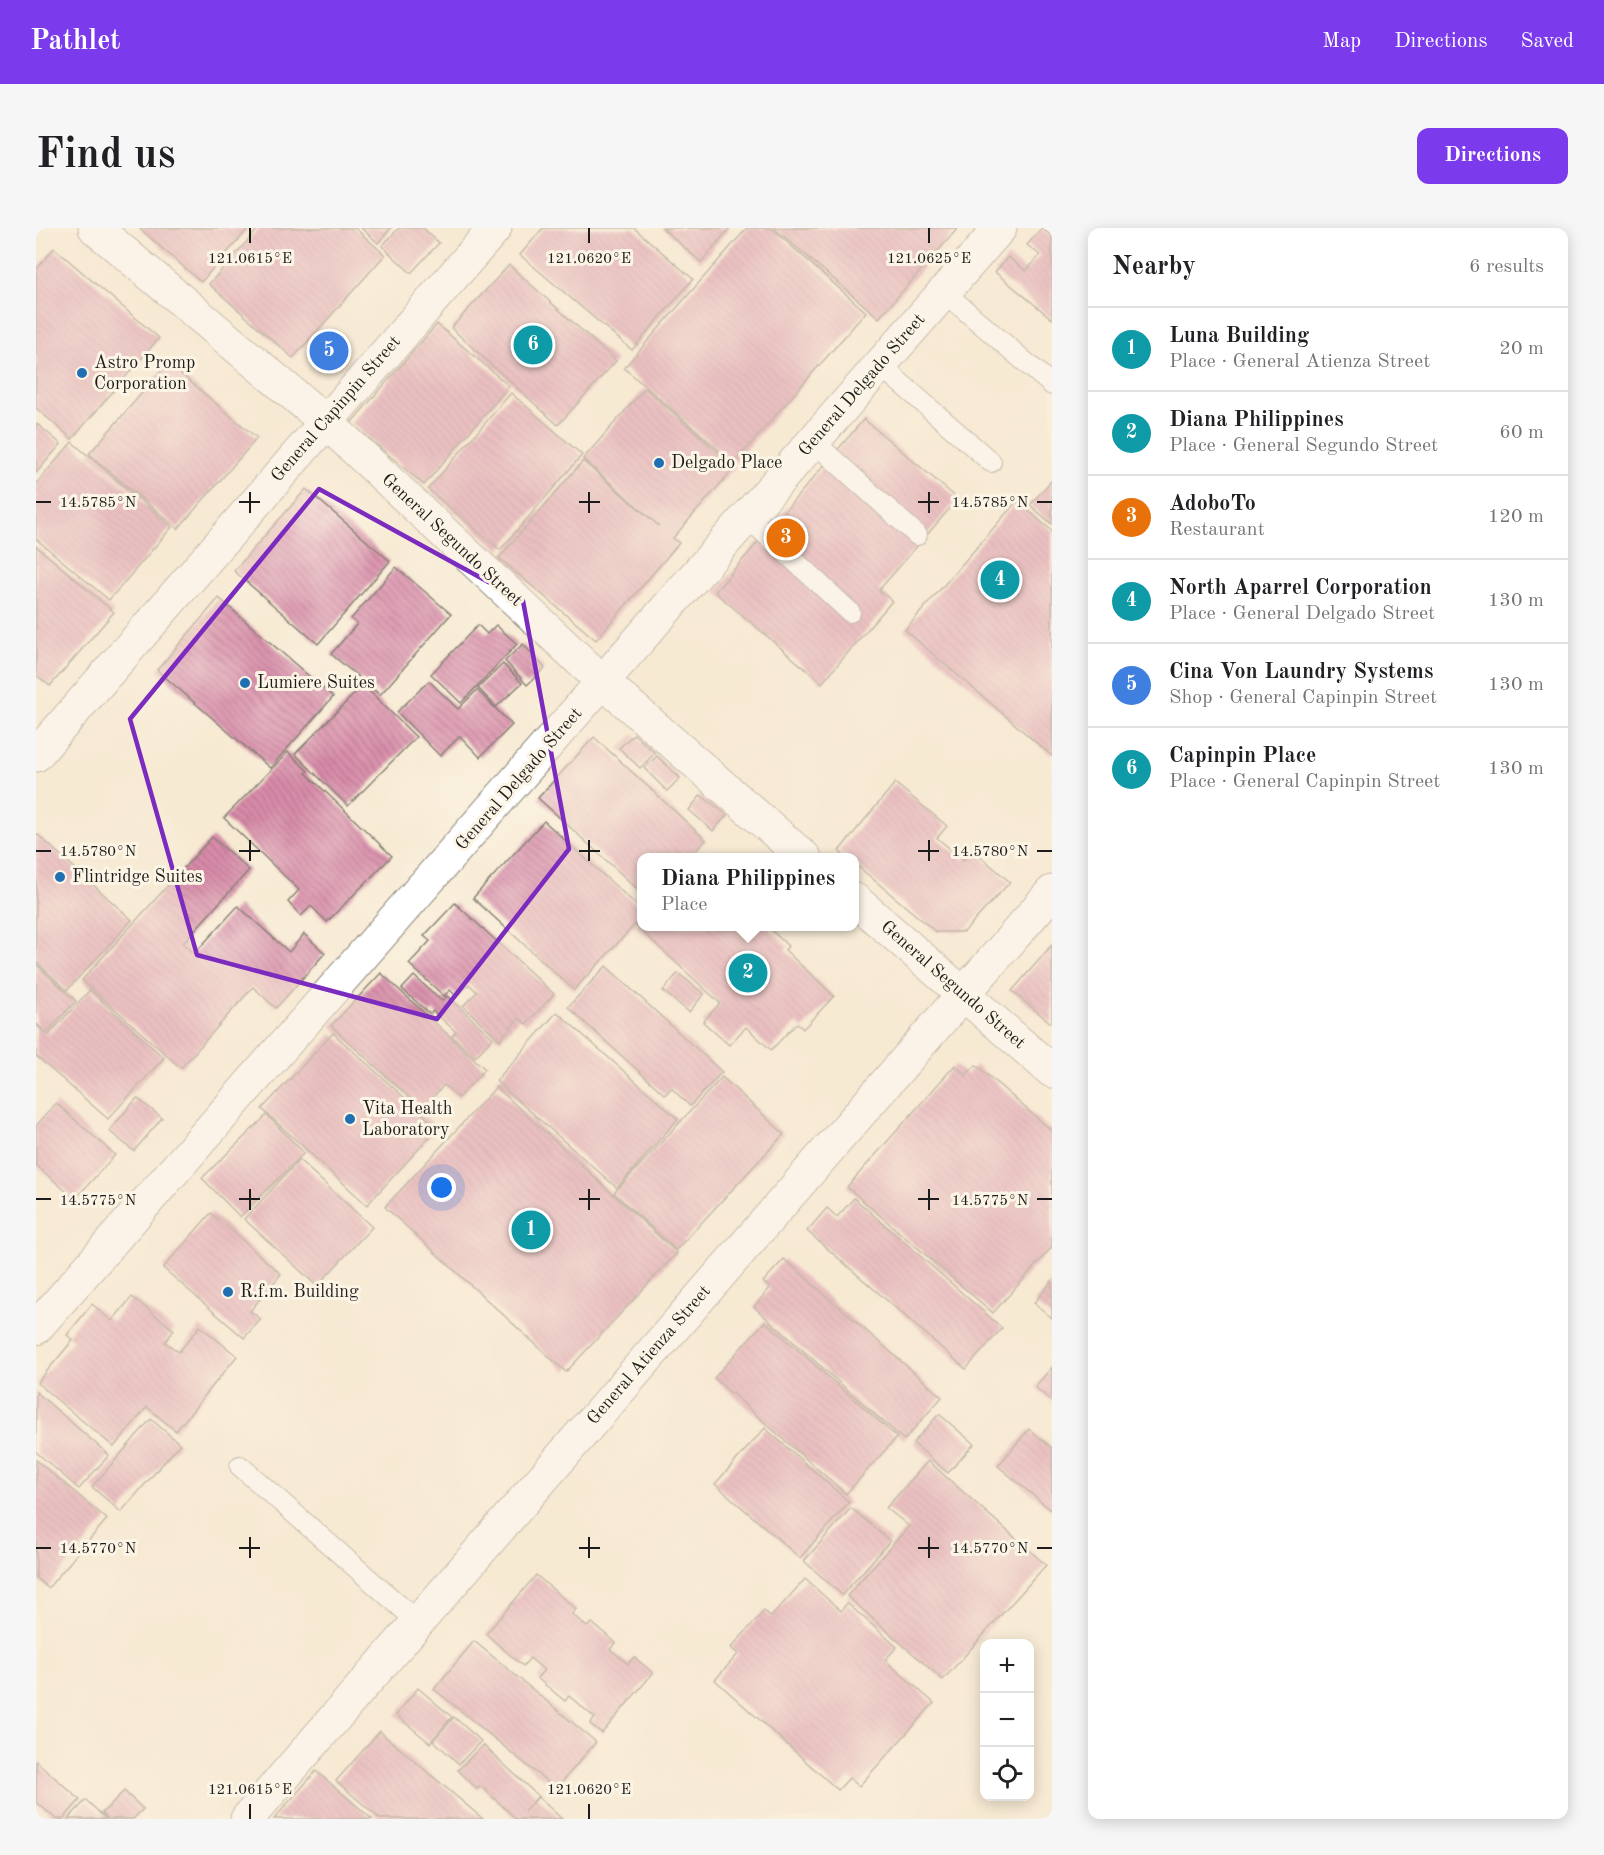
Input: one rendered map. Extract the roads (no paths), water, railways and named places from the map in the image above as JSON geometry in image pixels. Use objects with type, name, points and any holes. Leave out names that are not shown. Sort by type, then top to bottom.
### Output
[{"type":"street","name":"General Segundo Street","points":[[95,228],[325,421],[603,682],[799,853]]},
{"type":"street","name":"General Capinpin Street","points":[[36,755],[495,228]]},
{"type":"street","name":"General Delgado Street","points":[[36,1328],[1000,228]]},
{"type":"street","name":"General Atienza Street","points":[[247,1819],[1052,892]]},
{"type":"street","name":"General Segundo Street","points":[[859,903],[1052,1071]]},
{"type":"lane","points":[[944,292],[1052,385]]},
{"type":"lane","points":[[880,365],[991,462]]},
{"type":"lane","points":[[813,441],[917,535]]},
{"type":"lane","points":[[747,518],[850,612]]},
{"type":"lane","points":[[240,1466],[418,1622]]},
{"type":"place","name":"Capinpin Place","points":[[533,345]]},
{"type":"place","name":"Cina Von Laundry Systems","points":[[329,351]]},
{"type":"place","name":"Astro Promp Corporation","points":[[82,373]]},
{"type":"place","name":"Delgado Place","points":[[659,463]]},
{"type":"place","name":"AdoboTo","points":[[786,538]]},
{"type":"place","name":"North Aparrel Corporation","points":[[1000,580]]},
{"type":"place","name":"Lumiere Suites","points":[[245,683]]},
{"type":"place","name":"Flintridge Suites","points":[[60,877]]},
{"type":"place","name":"Diana Philippines","points":[[748,973]]},
{"type":"place","name":"Vita Health Laboratory","points":[[350,1119]]},
{"type":"place","name":"Luna Building","points":[[531,1230]]},
{"type":"place","name":"R.f.m. Building","points":[[228,1292]]}]
